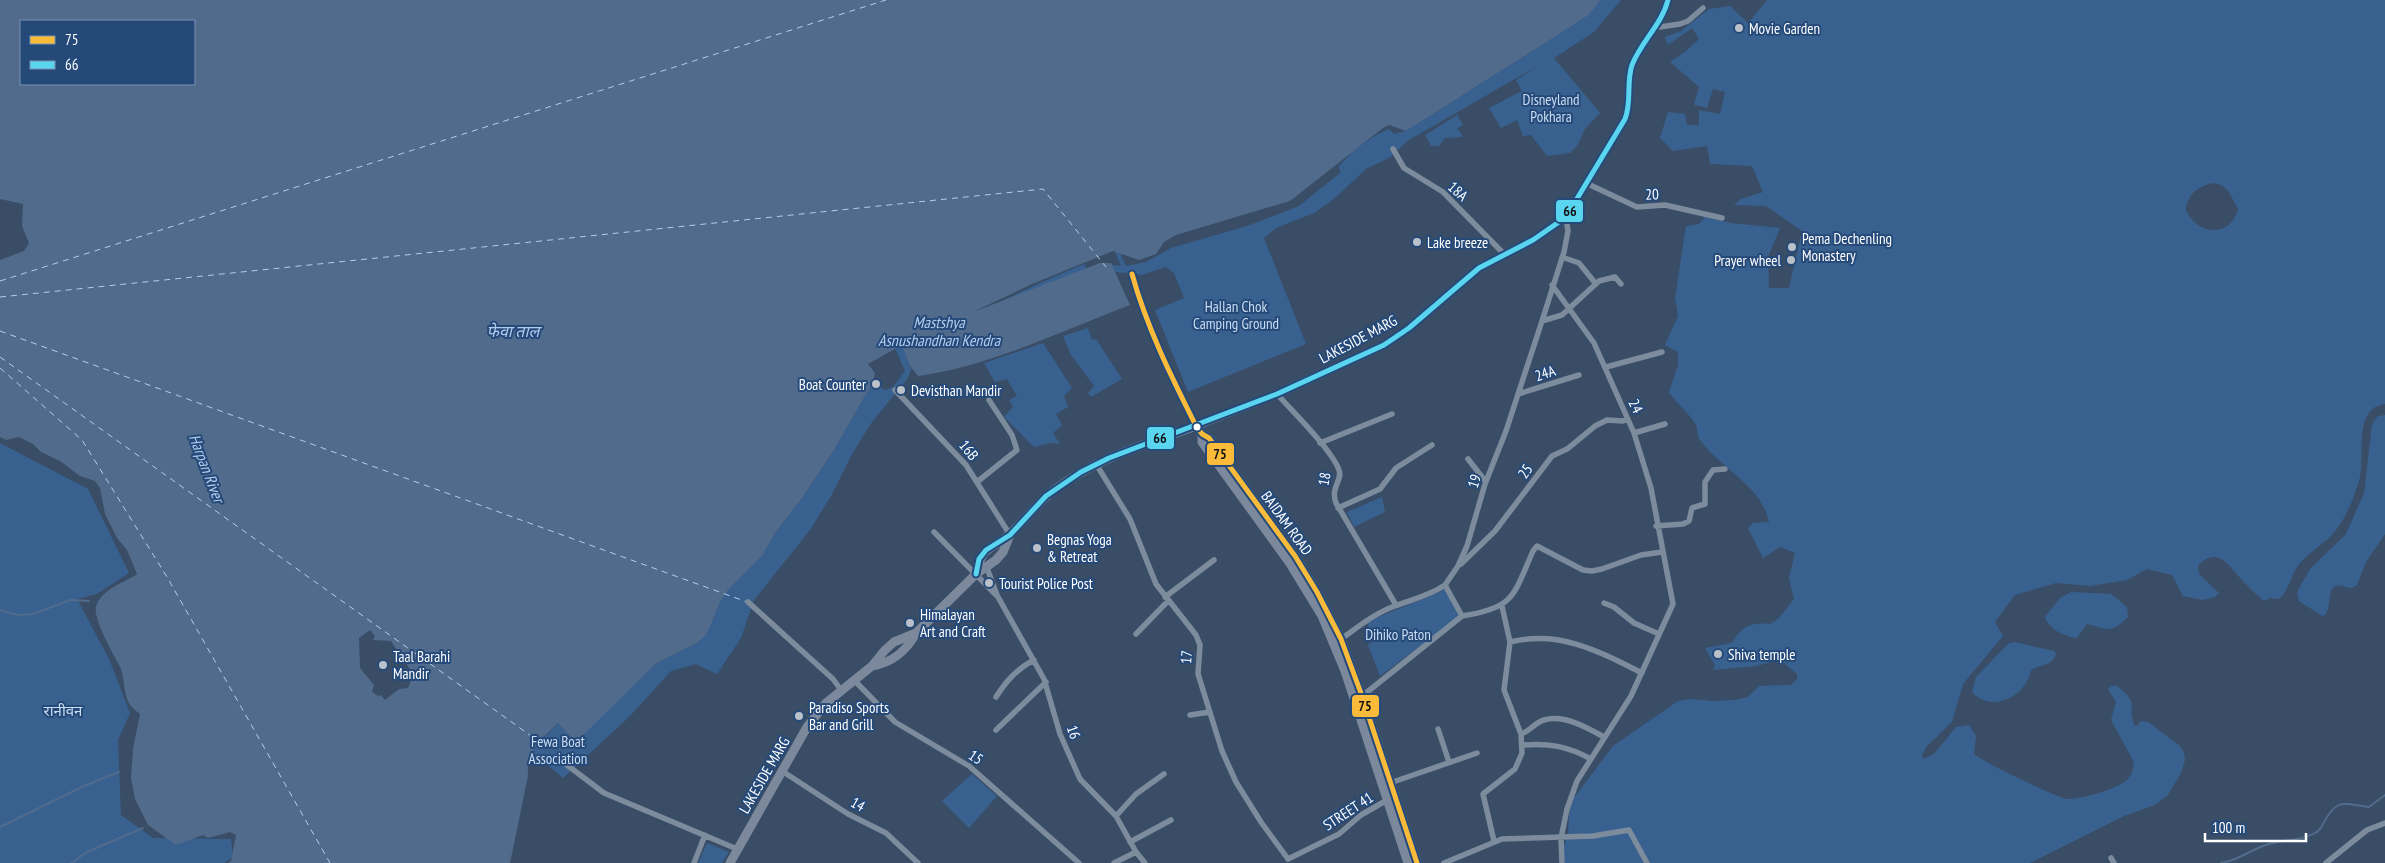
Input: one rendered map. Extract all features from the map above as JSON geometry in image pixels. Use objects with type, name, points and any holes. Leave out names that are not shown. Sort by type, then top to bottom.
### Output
[{"type":"main road","points":[[1566,217],[1588,184],[1625,119],[1629,106],[1629,79],[1632,67],[1640,48],[1662,16],[1668,0]]},
{"type":"main road","name":"LAKESIDE MARG","points":[[1196,426],[1276,394],[1384,345],[1409,328],[1479,268],[1533,240],[1566,217]]},
{"type":"main road","points":[[976,574],[979,559],[986,550],[1010,535],[1046,496],[1096,464],[1196,426]]},
{"type":"main road","name":"BAIDAM ROAD","points":[[1196,426],[1202,434],[1209,438],[1295,556],[1317,592],[1341,639],[1391,798],[1417,863]]},
{"type":"main road","name":"BAIDAM ROAD","points":[[1202,434],[1202,442],[1289,562],[1311,597],[1333,642],[1358,698],[1390,783],[1391,798],[1408,863]]},
{"type":"main road","points":[[976,574],[987,568],[1003,552],[1010,535]]},
{"type":"main road","name":"LAKESIDE MARG","points":[[730,863],[782,771],[815,717],[826,703],[872,666],[878,656],[894,642],[916,633],[976,574]]},
{"type":"street","points":[[1653,28],[1688,21],[1703,8]]},
{"type":"street","name":"18A","points":[[1394,150],[1404,168],[1443,192],[1504,254]]},
{"type":"street","name":"20","points":[[1588,184],[1636,206],[1665,205],[1722,218]]},
{"type":"street","name":"19","points":[[1445,585],[1458,566],[1467,546],[1486,482],[1542,322],[1568,231],[1566,217]]},
{"type":"street","points":[[1562,257],[1578,263],[1596,284]]},
{"type":"street","points":[[1132,274],[1142,311],[1167,370],[1196,426]]},
{"type":"street","points":[[1542,322],[1562,315],[1596,284],[1605,279],[1614,277],[1621,284]]},
{"type":"street","name":"24","points":[[1552,285],[1594,343],[1634,433],[1651,488],[1656,526],[1672,604],[1631,696],[1577,781],[1567,809],[1561,838],[1562,863]]},
{"type":"street","points":[[1606,367],[1662,352]]},
{"type":"street","name":"24A","points":[[1518,394],[1579,375]]},
{"type":"street","name":"16B","points":[[896,390],[956,452],[1010,535]]},
{"type":"street","name":"18","points":[[1276,394],[1320,443],[1340,471],[1339,480],[1334,490],[1334,499],[1396,605]]},
{"type":"street","points":[[977,482],[1017,450],[1012,435],[989,400]]},
{"type":"street","points":[[1320,443],[1392,414]]},
{"type":"street","name":"25","points":[[1458,566],[1495,531],[1552,456],[1567,449],[1595,426],[1607,420],[1623,421],[1628,419]]},
{"type":"street","points":[[1634,433],[1665,424]]},
{"type":"street","points":[[1338,508],[1380,489],[1396,468],[1432,445]]},
{"type":"street","points":[[1468,459],[1486,482]]},
{"type":"street","name":"17","points":[[1096,464],[1130,518],[1156,584],[1196,635],[1200,645],[1198,674],[1222,751],[1236,782],[1287,861]]},
{"type":"street","points":[[1656,526],[1686,523],[1692,508],[1705,504],[1707,477],[1713,470],[1725,469]]},
{"type":"street","name":"16","points":[[934,532],[998,597]]},
{"type":"street","points":[[1358,698],[1462,616],[1502,606],[1513,595],[1537,546],[1583,570],[1592,571],[1602,570],[1641,555],[1662,552]]},
{"type":"street","points":[[1136,634],[1167,599],[1214,560]]},
{"type":"street","name":"16","points":[[987,568],[998,597],[1046,682],[1060,734],[1075,769],[1090,790],[1116,816],[1136,852],[1145,863]]},
{"type":"street","points":[[1341,639],[1378,614],[1396,605],[1422,598],[1445,585],[1462,616]]},
{"type":"street","points":[[748,602],[833,679],[842,690]]},
{"type":"street","points":[[1604,603],[1614,607],[1634,623],[1659,634]]},
{"type":"street","points":[[1494,841],[1483,794],[1515,769],[1521,760],[1523,745],[1521,734],[1504,690],[1510,642],[1502,606]]},
{"type":"street","points":[[1510,642],[1530,637],[1559,639],[1621,661],[1642,672]]},
{"type":"street","points":[[996,697],[1012,675],[1034,660]]},
{"type":"street","name":"15","points":[[854,680],[895,722],[969,766],[1079,863]]},
{"type":"street","points":[[996,730],[1046,682]]},
{"type":"street","points":[[1190,715],[1210,712]]},
{"type":"street","points":[[1521,734],[1529,732],[1544,720],[1550,719],[1568,721],[1604,737]]},
{"type":"street","points":[[1438,729],[1449,762]]},
{"type":"street","points":[[1523,745],[1557,745],[1571,748],[1590,759]]},
{"type":"street","points":[[1390,783],[1477,753]]},
{"type":"street","points":[[568,765],[604,793],[738,848]]},
{"type":"street","name":"14","points":[[782,771],[848,814],[886,834],[918,863]]},
{"type":"street","points":[[1116,816],[1136,794],[1164,774]]},
{"type":"street","name":"STREET 41","points":[[1287,861],[1339,834],[1361,815],[1391,798]]},
{"type":"street","points":[[1130,842],[1171,820]]},
{"type":"street","points":[[2326,863],[2367,830],[2385,823]]},
{"type":"street","points":[[1444,863],[1494,841],[1519,837],[1561,838],[1593,836],[1629,830],[1647,863]]},
{"type":"street","points":[[694,863],[705,835]]},
{"type":"street","points":[[1114,863],[1136,852]]},
{"type":"green space","points":[[1600,0],[1621,0],[1594,32],[1554,58],[1600,113],[1585,129],[1577,146],[1570,153],[1547,156],[1531,135],[1523,136],[1517,120],[1501,128],[1489,108],[1522,91],[1516,80],[1539,65],[1409,140],[1389,158],[1366,169],[1335,198],[1314,213],[1276,228],[1264,238],[1306,344],[1188,392],[1155,310],[1184,298],[1174,273],[1166,267],[1142,275],[1109,271],[906,355],[911,369],[908,378],[872,422],[810,530],[754,600],[741,638],[717,674],[696,664],[671,671],[630,716],[563,778],[531,751],[558,723],[576,741],[657,663],[695,644],[710,627],[720,602],[728,590],[762,556],[775,533],[802,498],[834,450],[873,382],[885,390],[893,387],[905,371],[895,348],[919,339],[1084,264],[1087,270],[1105,264],[1121,266],[1105,229],[1111,232],[1126,266],[1146,262],[1171,248],[1247,226],[1299,206],[1340,173],[1339,166],[1356,149],[1369,140],[1389,129],[1394,134],[1406,131],[1589,15]]},
{"type":"green space","points":[[1767,0],[2385,0],[2385,404],[2375,407],[2368,414],[2364,423],[2360,477],[2352,500],[2337,529],[2300,563],[2285,592],[2279,599],[2270,598],[2264,601],[2246,585],[2227,563],[2217,557],[2211,557],[2198,566],[2199,574],[2219,593],[2215,597],[2203,600],[2183,596],[2172,575],[2147,569],[2127,580],[2090,586],[2056,583],[2015,595],[1995,622],[2003,636],[1963,684],[1952,722],[1926,747],[1922,755],[1924,759],[1934,754],[1956,727],[1969,725],[1976,736],[1974,754],[2036,786],[2068,799],[2108,790],[2127,780],[2133,769],[2134,762],[2111,720],[2116,702],[2108,689],[2111,686],[2117,686],[2131,700],[2134,725],[2137,726],[2141,721],[2148,722],[2180,746],[2185,760],[2181,773],[2168,795],[2155,805],[2124,816],[2030,863],[1565,863],[1563,849],[1568,833],[1570,803],[1613,746],[1678,701],[1693,699],[1712,701],[1735,700],[1748,697],[1759,686],[1791,685],[1797,679],[1797,674],[1784,663],[1775,661],[1756,666],[1713,670],[1715,665],[1705,648],[1732,643],[1739,633],[1748,626],[1770,624],[1778,619],[1794,599],[1789,578],[1795,553],[1780,547],[1763,558],[1748,528],[1753,523],[1769,522],[1765,509],[1749,488],[1708,450],[1698,437],[1694,421],[1669,392],[1678,365],[1678,352],[1665,345],[1678,316],[1675,298],[1686,226],[1699,224],[1705,217],[1731,223],[1780,228],[1768,257],[1769,288],[1789,288],[1802,231],[1766,206],[1734,205],[1741,199],[1763,192],[1752,166],[1710,164],[1707,146],[1673,151],[1660,138],[1668,112],[1685,114],[1687,125],[1699,125],[1699,110],[1720,114],[1725,92],[1713,89],[1707,108],[1694,105],[1699,87],[1670,62],[1699,39],[1692,28],[1668,45],[1665,37],[1681,31],[1709,9],[1730,6],[1748,23]],"holes":[[[2213,183],[2218,184],[2229,192],[2238,209],[2234,219],[2228,225],[2221,229],[2205,229],[2191,218],[2186,210],[2187,204],[2191,195],[2203,186]]]},
{"type":"green space","points":[[1457,115],[1463,125],[1457,128],[1463,137],[1445,138],[1439,146],[1431,146],[1425,135]]},
{"type":"green space","points":[[1088,328],[1092,340],[1096,339],[1122,379],[1091,397],[1088,393],[1094,386],[1071,355],[1063,336]]},
{"type":"green space","points":[[1043,343],[1072,388],[1064,396],[1068,407],[1056,414],[1062,425],[1053,433],[1060,444],[1050,443],[1034,447],[1004,417],[1013,407],[1009,400],[1017,396],[1007,379],[995,382],[984,363]]},
{"type":"green space","points":[[2385,415],[2385,534],[2366,562],[2357,585],[2352,588],[2340,585],[2333,587],[2327,611],[2322,616],[2299,601],[2297,593],[2311,568],[2346,534],[2364,493],[2372,424],[2378,416]]},
{"type":"green space","name":"रानीवन","points":[[0,443],[88,489],[129,573],[97,594],[77,599],[109,659],[130,713],[118,740],[121,815],[153,838],[231,839],[233,857],[224,863],[0,863]]},
{"type":"green space","points":[[1382,497],[1385,512],[1354,527],[1347,512]]},
{"type":"green space","name":"Dihiko Paton","points":[[1445,589],[1459,617],[1380,676],[1368,645],[1374,641],[1367,623]]},
{"type":"green space","points":[[2071,592],[2111,594],[2127,607],[2128,617],[2117,626],[2109,629],[2087,624],[2077,638],[2063,634],[2054,629],[2045,617],[2060,598]]},
{"type":"green space","points":[[2015,642],[2054,651],[2056,654],[2049,663],[2031,670],[2023,688],[2016,694],[1998,702],[1989,702],[1980,698],[1972,692],[1976,677],[2009,643]]},
{"type":"green space","points":[[972,774],[997,796],[969,828],[942,801]]},
{"type":"green space","points":[[707,843],[729,852],[722,863],[698,863]]},
{"type":"water","name":"फेवा ताल","points":[[0,0],[1600,0],[1589,15],[1406,131],[1389,125],[1383,128],[1290,201],[1176,235],[1164,242],[1156,254],[1139,260],[1113,251],[1032,284],[973,312],[1100,263],[1111,263],[1130,305],[1026,347],[971,365],[918,376],[910,366],[902,345],[868,364],[875,373],[873,382],[834,450],[802,498],[775,533],[762,556],[728,590],[720,602],[704,637],[695,644],[657,663],[576,742],[558,723],[536,746],[529,759],[528,776],[510,863],[228,863],[231,861],[236,835],[230,832],[208,838],[203,835],[176,845],[148,825],[135,799],[131,778],[133,749],[140,714],[128,701],[120,668],[97,619],[96,612],[99,601],[108,591],[137,574],[127,550],[117,538],[105,514],[100,488],[95,481],[80,476],[60,461],[41,452],[33,444],[19,437],[6,440],[0,437],[0,260],[24,251],[29,243],[22,226],[23,204],[0,199]],"holes":[[[370,630],[375,636],[373,640],[391,641],[407,663],[411,675],[408,688],[399,689],[385,700],[381,695],[378,696],[372,692],[374,685],[360,668],[359,638]]]},
{"type":"waterway","points":[[0,610],[17,615],[33,614],[70,600],[89,601]]},
{"type":"waterway","points":[[0,827],[84,786],[119,772]]},
{"type":"waterway","points":[[2221,863],[2233,860],[2269,844],[2309,836],[2320,830],[2329,814],[2338,805],[2347,804],[2369,807],[2385,795]]},
{"type":"waterway","points":[[71,863],[87,852],[143,828]]},
{"type":"ferry route","points":[[0,281],[886,0]]},
{"type":"ferry route","points":[[0,297],[1043,189],[1106,267]]},
{"type":"ferry route","points":[[0,331],[747,602]]},
{"type":"ferry route","points":[[0,357],[541,743]]},
{"type":"ferry route","points":[[0,368],[82,440],[167,577],[330,863]]},
{"type":"transit line","name":"66","points":[[976,574],[979,559],[986,550],[1010,535],[1046,496],[1081,472],[1109,458],[1277,394],[1384,345],[1409,328],[1479,268],[1533,240],[1566,217],[1625,119],[1632,65],[1661,17],[1668,0]]},
{"type":"transit line","name":"75","points":[[1132,274],[1152,333],[1196,426],[1202,434],[1209,438],[1295,556],[1317,592],[1341,639],[1362,696],[1417,863]]},
{"type":"place","name":"Movie Garden","points":[[1739,28]]},
{"type":"place","name":"Lake breeze","points":[[1417,242]]},
{"type":"place","name":"Pema Dechenling Monastery","points":[[1792,247]]},
{"type":"place","name":"Prayer wheel","points":[[1791,260]]},
{"type":"place","name":"Boat Counter","points":[[876,384]]},
{"type":"place","name":"Devisthan Mandir","points":[[901,390]]},
{"type":"place","name":"Begnas Yoga & Retreat","points":[[1037,548]]},
{"type":"place","name":"Tourist Police Post","points":[[989,583]]},
{"type":"place","name":"Himalayan Art and Craft","points":[[910,623]]},
{"type":"place","name":"Shiva temple","points":[[1718,654]]},
{"type":"place","name":"Taal Barahi Mandir","points":[[383,665]]},
{"type":"place","name":"Paradiso Sports Bar and Grill","points":[[799,716]]},
{"type":"park label","name":"Disneyland Pokhara","points":[[1551,108]]},
{"type":"park label","name":"Hallan Chok Camping Ground","points":[[1236,314]]},
{"type":"park label","name":"Fewa Boat Association","points":[[558,750]]},
{"type":"water label","name":"Mastshya Asnushandhan Kendra","points":[[939,331]]},
{"type":"water label","name":"Harpan River","points":[[207,468]]}]
